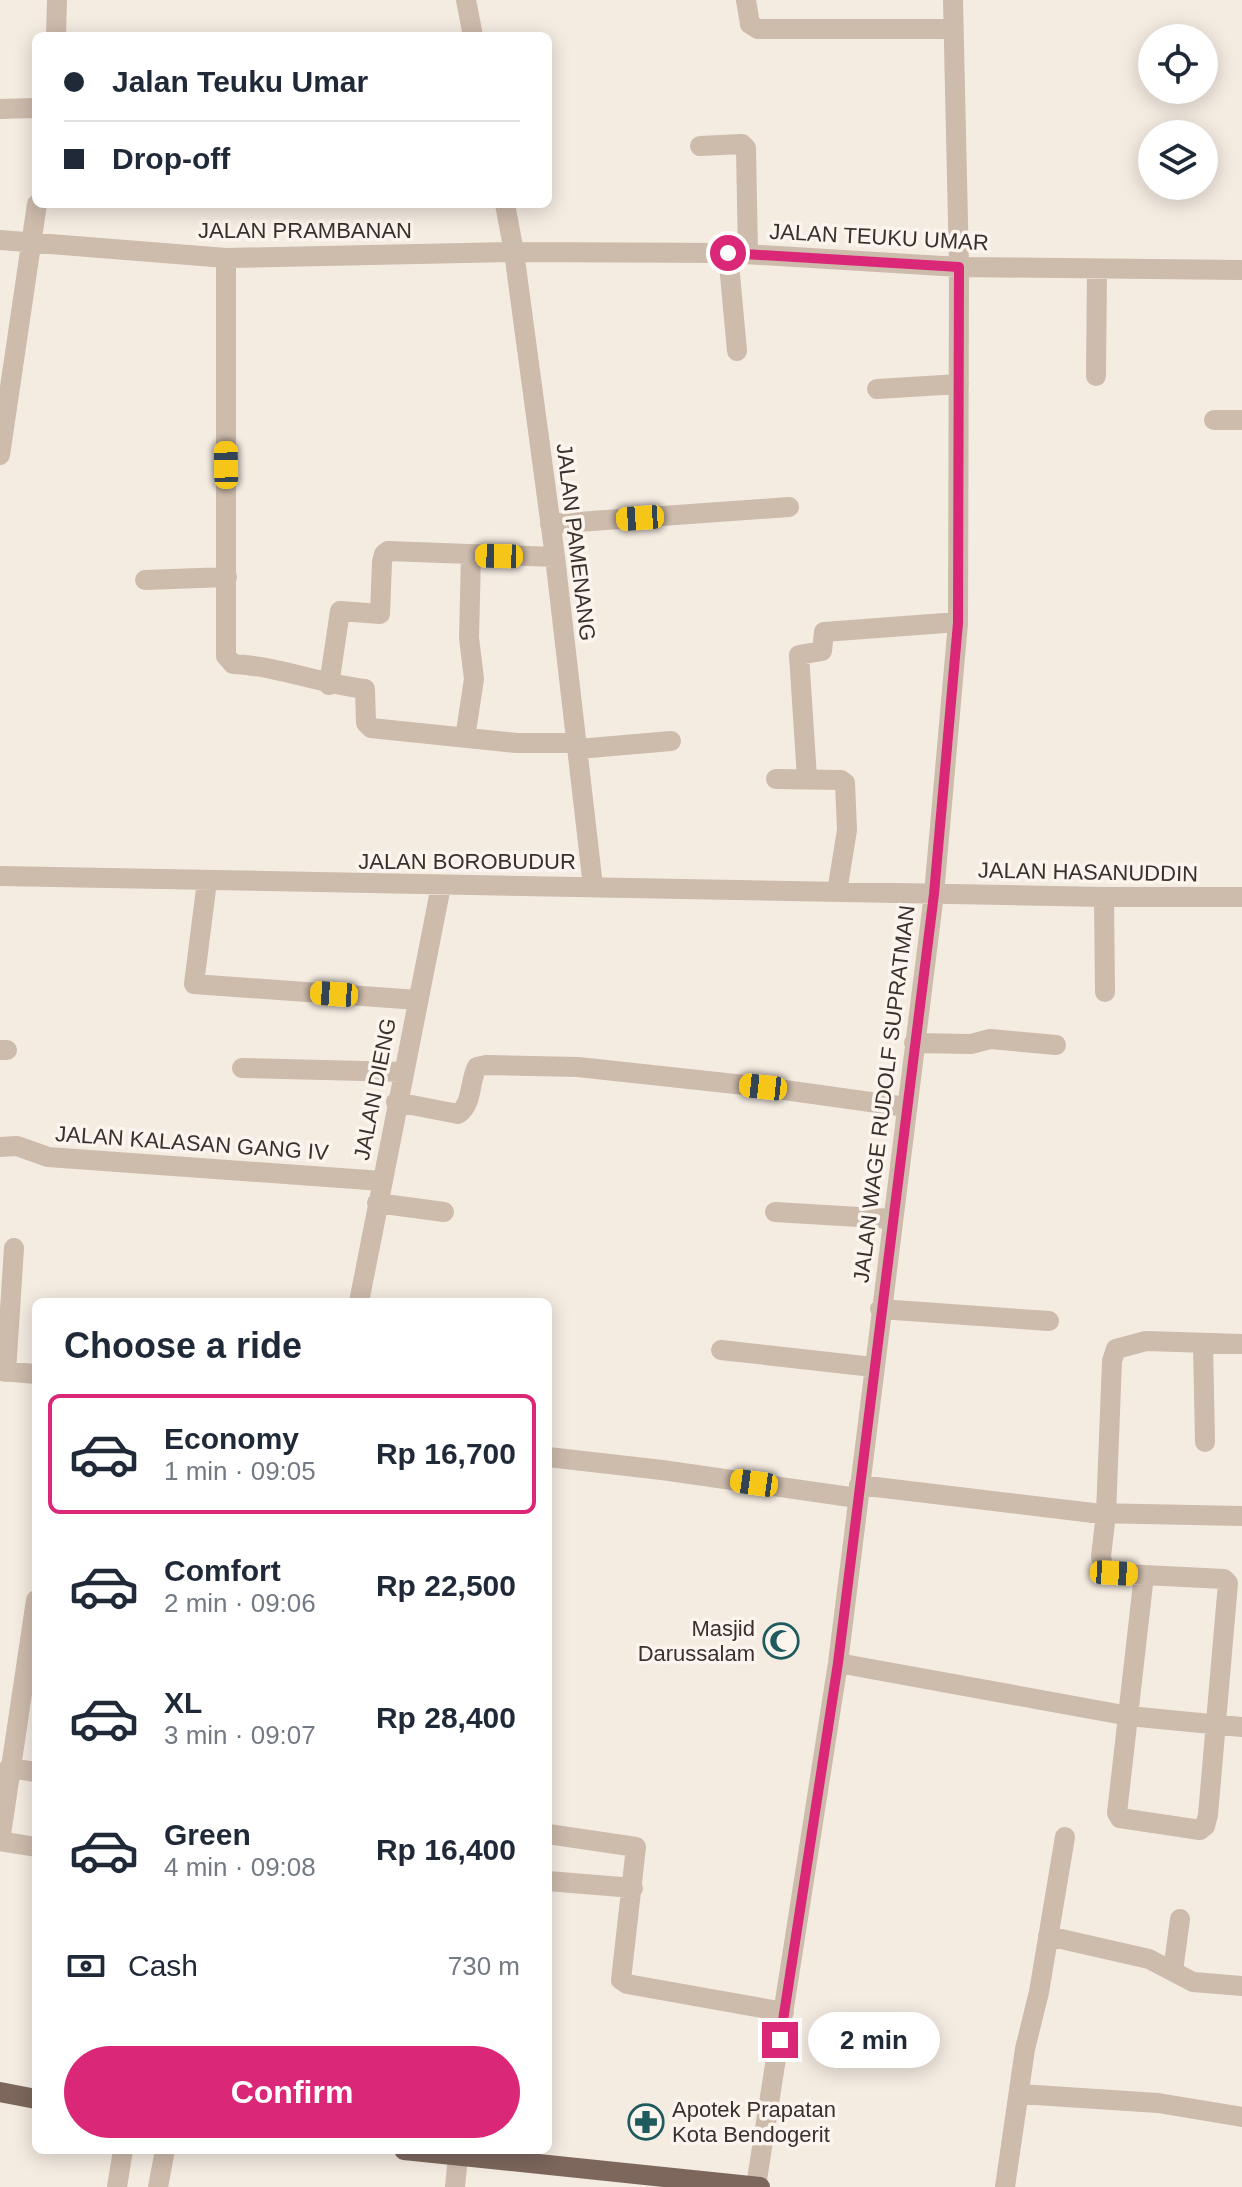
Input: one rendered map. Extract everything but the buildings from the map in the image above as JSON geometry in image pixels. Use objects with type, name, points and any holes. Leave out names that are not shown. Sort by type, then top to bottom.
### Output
[{"type":"main road","points":[[0,2092],[32,2098]]},
{"type":"main road","points":[[476,2154],[507,2155],[703,2184],[758,2187]]},
{"type":"street","points":[[56,32],[57,0]]},
{"type":"street","points":[[466,0],[472,32]]},
{"type":"street","points":[[746,0],[750,24],[758,29],[953,29]]},
{"type":"street","name":"JALAN WAGE RUDOLF SUPRATMAN","points":[[758,2187],[838,1663],[934,894],[958,622],[959,267],[953,0]]},
{"type":"street","points":[[0,109],[32,108]]},
{"type":"street","points":[[700,146],[742,144],[746,148],[738,253],[737,351]]},
{"type":"street","points":[[0,455],[36,208]]},
{"type":"street","name":"JALAN PAMENANG","points":[[506,208],[555,557],[593,886]]},
{"type":"street","name":"JALAN PRAMBANAN","points":[[0,240],[226,258],[514,252]]},
{"type":"street","name":"JALAN TEUKU UMAR","points":[[514,252],[738,253],[959,267],[1242,270]]},
{"type":"street","points":[[226,258],[226,649],[229,660],[233,664],[329,685],[365,689],[366,723],[371,728],[577,746],[671,741]]},
{"type":"street","points":[[1096,376],[1097,269]]},
{"type":"street","points":[[877,389],[959,384]]},
{"type":"street","points":[[1214,420],[1242,420]]},
{"type":"street","points":[[550,524],[789,507]]},
{"type":"street","points":[[329,685],[340,611],[381,613],[384,554],[394,551],[555,557]]},
{"type":"street","points":[[465,738],[474,679],[469,638],[471,556]]},
{"type":"street","points":[[145,580],[227,577]]},
{"type":"street","points":[[807,778],[799,655],[822,651],[824,632],[958,622]]},
{"type":"street","points":[[776,779],[807,778],[841,780],[845,783],[846,838],[837,892]]},
{"type":"street","name":"JALAN BOROBUDUR","points":[[0,876],[934,894]]},
{"type":"street","points":[[207,881],[194,984],[418,1000]]},
{"type":"street","name":"JALAN DIENG","points":[[360,1298],[441,886]]},
{"type":"street","name":"JALAN HASANUDDIN","points":[[934,894],[1242,897]]},
{"type":"street","points":[[1104,897],[1105,992]]},
{"type":"street","points":[[914,1043],[971,1044],[990,1039],[1056,1045]]},
{"type":"street","points":[[396,1102],[458,1114],[467,1106],[472,1076],[477,1067],[486,1065],[578,1067],[763,1087],[906,1107]]},
{"type":"street","points":[[242,1068],[403,1072]]},
{"type":"street","name":"JALAN KALASAN GANG IV","points":[[0,1147],[17,1146],[48,1157],[382,1181]]},
{"type":"street","points":[[377,1203],[444,1212]]},
{"type":"street","points":[[775,1212],[892,1219]]},
{"type":"street","points":[[14,1248],[3,1372],[32,1374]]},
{"type":"street","points":[[880,1309],[1049,1321]]},
{"type":"street","points":[[1144,1575],[1118,1816],[1196,1830],[1205,1826],[1208,1815],[1228,1581],[1224,1579],[1114,1573],[1103,1567],[1099,1514],[1112,1361],[1116,1349],[1146,1341],[1242,1344]]},
{"type":"street","points":[[1203,1343],[1205,1442]]},
{"type":"street","points":[[721,1350],[873,1367]]},
{"type":"street","points":[[552,1457],[1099,1514],[1242,1516]]},
{"type":"street","points":[[32,1625],[0,1835],[0,1841],[32,1846]]},
{"type":"street","points":[[838,1663],[1129,1716],[1242,1727]]},
{"type":"street","points":[[9,1768],[32,1771]]},
{"type":"street","points":[[552,1835],[634,1845],[636,1848],[621,1980],[627,1984],[784,2012]]},
{"type":"street","points":[[1005,2187],[1025,2049],[1065,1837]]},
{"type":"street","points":[[552,1881],[633,1888]]},
{"type":"street","points":[[1173,1971],[1180,1919]]},
{"type":"street","points":[[1048,1936],[1131,1954],[1204,1984],[1242,1986]]},
{"type":"street","points":[[1020,2094],[1158,2103],[1242,2117]]},
{"type":"street","points":[[117,2187],[122,2154]]},
{"type":"street","points":[[158,2187],[164,2154]]},
{"type":"street","points":[[445,2154],[455,2187]]},
{"type":"place","name":"Masjid Darussalam","points":[[781,1641]]},
{"type":"place","name":"Apotek Prapatan Kota Bendogerit","points":[[646,2122]]},
{"type":"route","points":[[728,253],[959,267],[958,623],[934,894],[838,1663],[780,2040]]}]
